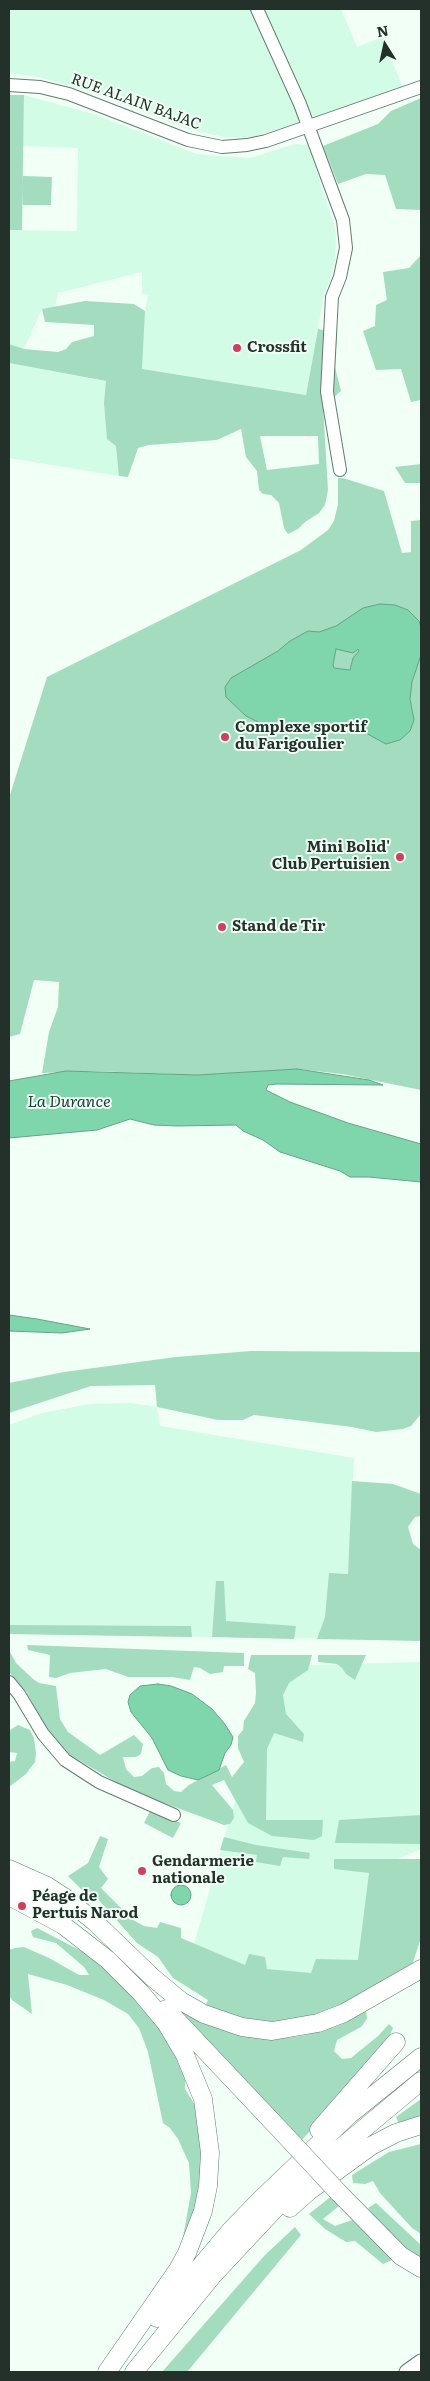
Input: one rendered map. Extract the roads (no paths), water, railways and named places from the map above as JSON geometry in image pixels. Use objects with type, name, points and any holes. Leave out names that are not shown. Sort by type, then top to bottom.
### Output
[{"type":"highway","points":[[9,1870],[42,1884],[64,1897],[95,1922],[152,1977],[181,2001],[204,2014],[242,2027],[272,2031],[318,2023],[344,2013],[421,1970]]},
{"type":"highway","points":[[9,1882],[75,1916],[105,1943],[122,1964],[338,2192],[401,2256],[421,2268]]},
{"type":"highway","points":[[9,1890],[78,1926],[122,1964]]},
{"type":"highway","points":[[9,1896],[56,1920],[108,1960],[141,1993],[166,2023],[185,2054],[203,2099],[210,2153],[208,2186],[203,2211],[187,2253],[107,2372]]},
{"type":"highway","points":[[9,1906],[85,1943]]},
{"type":"highway","points":[[116,2372],[175,2295],[230,2230],[396,2042]]},
{"type":"highway","points":[[230,2230],[350,2115],[421,2057]]},
{"type":"highway","points":[[135,2372],[213,2275],[301,2181],[421,2081]]},
{"type":"highway","points":[[135,2372],[295,2203],[371,2146],[396,2133],[421,2126]]},
{"type":"main road","points":[[407,2372],[421,2362]]},
{"type":"street","points":[[257,9],[309,127],[343,220],[345,233],[344,263],[332,297],[327,392],[340,470]]},
{"type":"street","name":"RUE ALAIN BAJAC","points":[[9,85],[40,87],[69,94],[188,140],[222,147],[247,145],[309,127],[421,87]]},
{"type":"street","points":[[9,1682],[19,1694],[43,1734],[65,1760],[100,1782],[174,1815]]},
{"type":"water","points":[[380,604],[395,605],[408,610],[419,621],[421,627],[421,655],[412,682],[410,699],[414,720],[410,731],[400,740],[386,744],[362,731],[333,724],[272,729],[246,716],[226,697],[225,687],[231,678],[308,631],[319,632],[336,626],[363,608]],"holes":[[[336,649],[353,653],[358,649],[359,651],[353,658],[350,670],[334,668]]]},
{"type":"water","name":"La Durance","points":[[297,1069],[369,1080],[383,1085],[277,1084],[268,1085],[266,1090],[290,1102],[348,1123],[421,1144],[421,1182],[350,1177],[340,1171],[280,1152],[236,1125],[154,1125],[130,1119],[97,1130],[9,1138],[9,1081],[66,1071],[197,1075]]},
{"type":"water","points":[[9,1315],[90,1329],[62,1333],[9,1331]]},
{"type":"water","points":[[158,1684],[171,1686],[192,1694],[212,1709],[224,1723],[233,1737],[219,1770],[198,1780],[181,1776],[168,1770],[152,1738],[131,1712],[128,1702],[130,1695],[140,1686]]},
{"type":"water","points":[[177,1885],[185,1885],[191,1891],[191,1899],[185,1905],[177,1905],[171,1899],[171,1891]]},
{"type":"place","name":"Crossfit","points":[[237,348]]},
{"type":"place","name":"Complexe sportif du Farigoulier","points":[[225,737]]},
{"type":"place","name":"Mini Bolid' Club Pertuisien","points":[[400,857]]},
{"type":"place","name":"Stand de Tir","points":[[222,927]]},
{"type":"place","name":"Gendarmerie nationale","points":[[142,1871]]},
{"type":"place","name":"Péage de Pertuis Narod","points":[[22,1906]]}]
